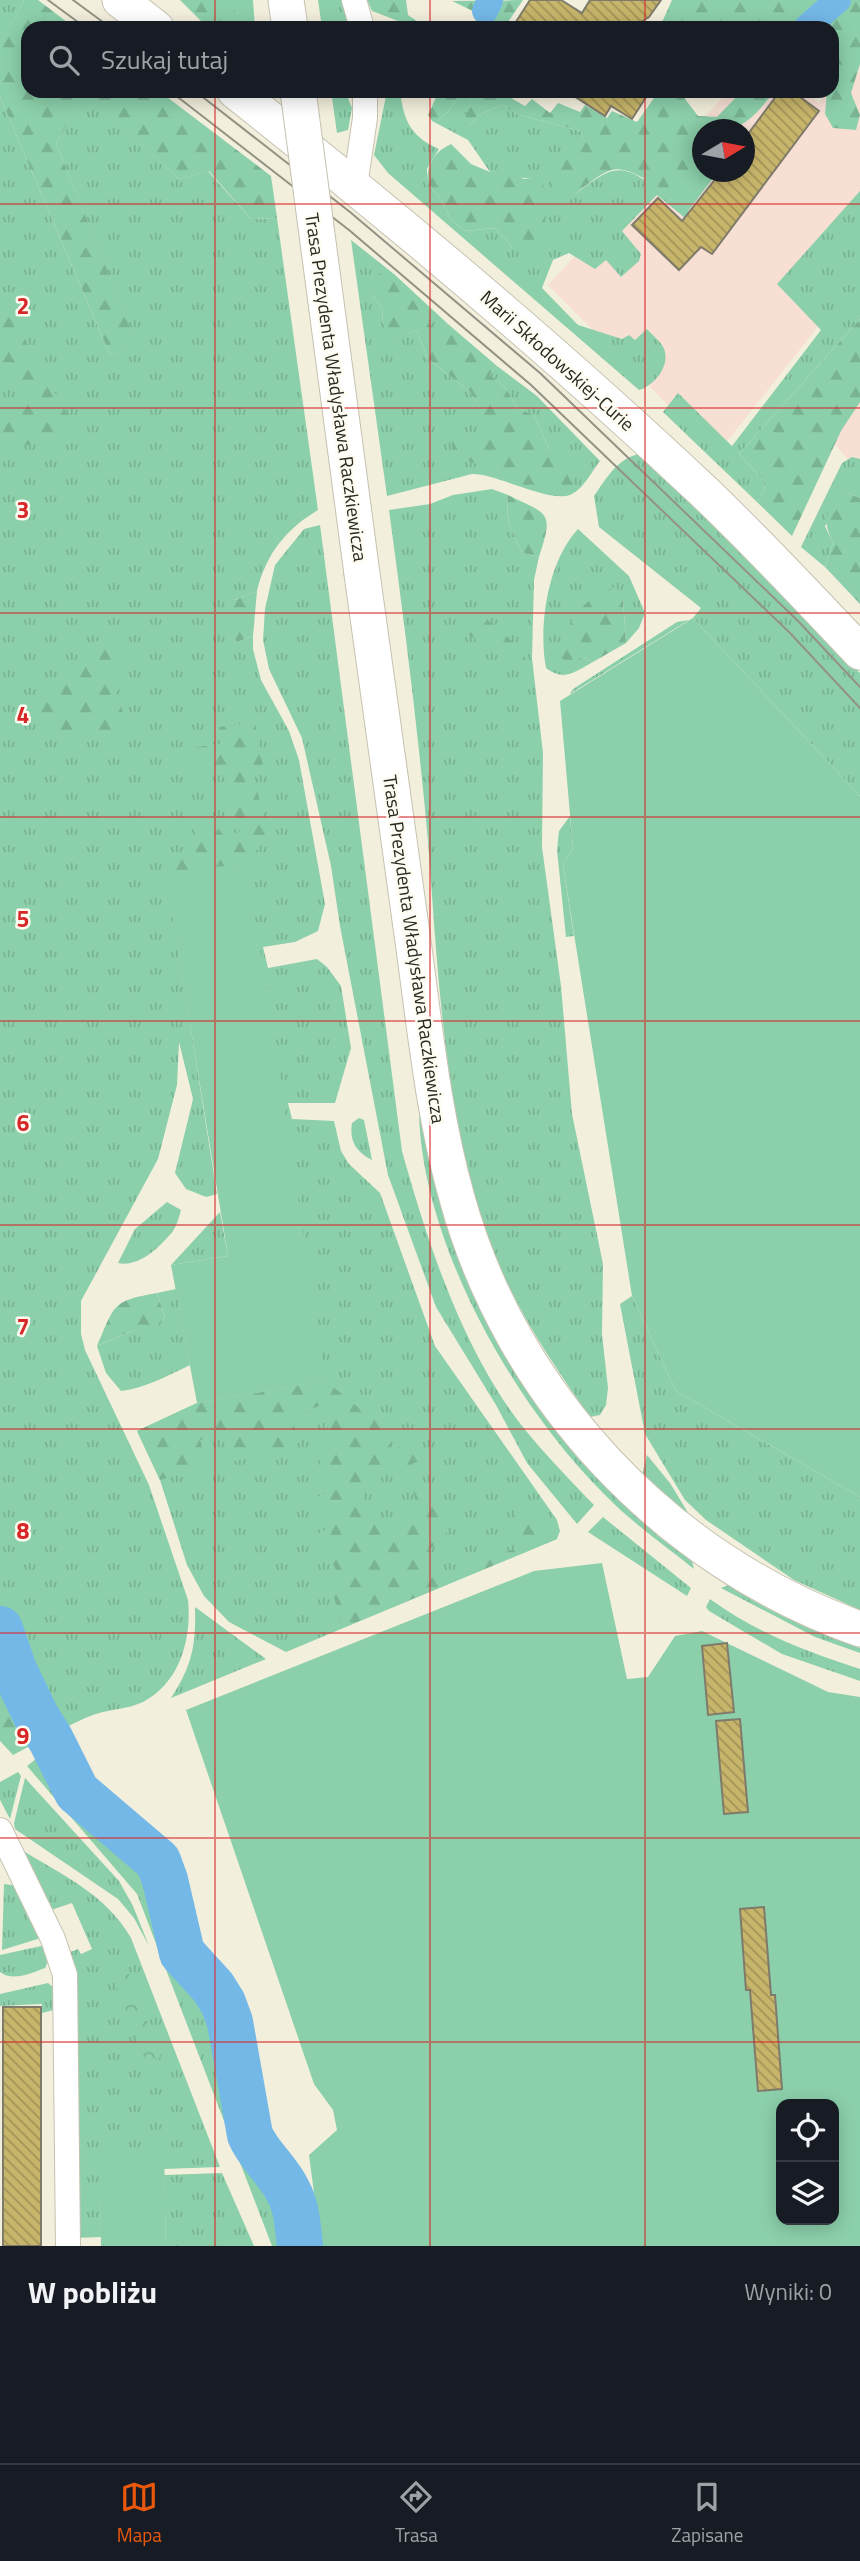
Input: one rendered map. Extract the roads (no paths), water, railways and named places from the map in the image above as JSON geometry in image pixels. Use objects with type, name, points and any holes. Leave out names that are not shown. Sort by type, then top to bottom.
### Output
[{"type":"main road","points":[[120,0],[147,21]]},
{"type":"main road","points":[[286,0],[289,21]]},
{"type":"main road","name":"Marii Skłodowskiej-Curie","points":[[244,98],[511,316],[587,384],[703,491],[860,652]]},
{"type":"main road","name":"Trasa Prezydenta Władysława Raczkiewicza","points":[[299,98],[429,1060],[443,1141],[457,1199],[491,1291],[533,1369],[591,1446],[632,1489],[671,1524],[752,1580],[797,1604],[860,1629]]},
{"type":"street","points":[[354,0],[360,21]]},
{"type":"street","points":[[355,186],[365,118],[365,98]]},
{"type":"street","points":[[0,1830],[53,1939],[65,1975],[68,2246]]},
{"type":"water","points":[[0,1619],[13,1659],[52,1734],[43,1739],[6,1670],[0,1653]]},
{"type":"waterway","points":[[485,11],[490,0]]},
{"type":"waterway","points":[[814,21],[838,0]]},
{"type":"waterway","points":[[0,1629],[14,1670],[77,1792],[158,1861],[182,1953],[213,1987],[223,2003],[230,2022],[250,2135],[291,2197],[297,2218],[300,2246]]},
{"type":"tram line","points":[[48,0],[76,21]]},
{"type":"tram line","points":[[73,0],[102,21]]},
{"type":"tram line","points":[[179,98],[349,230],[531,385],[790,633],[860,708]]},
{"type":"tram line","points":[[204,98],[350,212],[540,373],[798,621],[860,687]]}]
